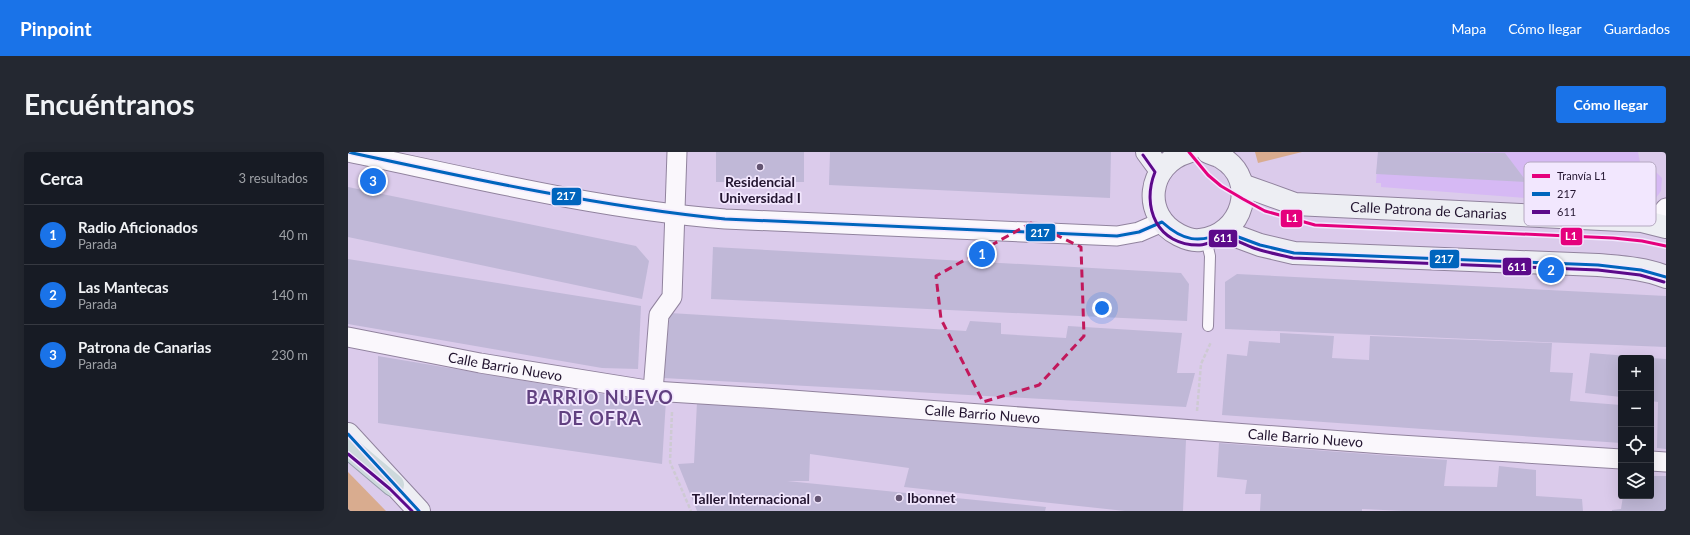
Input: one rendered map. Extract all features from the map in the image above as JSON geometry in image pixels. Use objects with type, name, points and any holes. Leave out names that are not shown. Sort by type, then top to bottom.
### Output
[{"type":"highway","points":[[348,447],[394,484]]},
{"type":"street","points":[[348,152],[517,188],[676,215],[724,219],[1117,236],[1139,232],[1162,222]]},
{"type":"street","points":[[653,391],[659,315],[672,297],[677,152]]},
{"type":"street","points":[[1147,152],[1161,171]]},
{"type":"street","points":[[1188,152],[1176,156],[1161,171],[1153,191],[1154,202],[1156,213],[1162,222],[1172,232],[1184,238],[1198,240],[1215,235],[1233,223],[1239,213],[1243,199],[1242,185],[1235,169],[1222,158],[1208,152]]},
{"type":"street","name":"Calle Patrona de Canarias","points":[[1242,185],[1296,204],[1524,215]]},
{"type":"street","points":[[1656,216],[1661,214],[1666,208]]},
{"type":"street","name":"Calle Patrona de Canarias","points":[[1656,224],[1666,227]]},
{"type":"street","points":[[1215,235],[1294,253],[1598,265],[1633,268],[1658,273],[1666,277]]},
{"type":"street","name":"Calle Barrio Nuevo","points":[[348,337],[480,362],[653,391],[1194,429],[1384,444],[1618,459]]},
{"type":"street","points":[[348,434],[419,511]]},
{"type":"street","points":[[1654,461],[1666,462]]},
{"type":"lane","points":[[1208,326],[1210,256],[1215,235]]},
{"type":"path","points":[[1194,429],[1201,364],[1212,339],[1208,326]]},
{"type":"path","points":[[672,411],[670,462],[691,511]]},
{"type":"highlighted area","points":[[1031,223],[1081,247],[1084,336],[1039,385],[983,402],[941,319],[936,276]]},
{"type":"shaded area","points":[[1255,152],[1302,152],[1258,163]]},
{"type":"shaded area","points":[[1378,152],[1638,152],[1640,162],[1524,162],[1524,198],[1381,187],[1381,183],[1376,183]]},
{"type":"shaded area","points":[[1656,172],[1662,178],[1661,191],[1656,198]]},
{"type":"shaded area","points":[[348,472],[386,511],[348,511]]},
{"type":"building","name":"Residencial Universidad I","points":[[716,152],[804,152],[804,182],[716,182]]},
{"type":"building","points":[[830,152],[1111,152],[1110,198],[829,185]]},
{"type":"building","points":[[1378,152],[1505,153],[1524,178],[1524,182],[1376,174]]},
{"type":"building","points":[[348,187],[636,246],[649,261],[642,299],[348,237]]},
{"type":"building","points":[[713,247],[1181,273],[1189,284],[1187,321],[711,299]]},
{"type":"building","points":[[348,259],[641,306],[638,369],[602,368],[348,324]]},
{"type":"building","points":[[1237,274],[1666,296],[1666,347],[1225,329],[1225,282]]},
{"type":"building","points":[[670,313],[966,331],[970,321],[1001,323],[1001,334],[1066,338],[1068,326],[1182,333],[1177,373],[1195,373],[1186,407],[663,378]]},
{"type":"building","points":[[1280,333],[1334,336],[1332,358],[1369,360],[1370,336],[1552,343],[1550,372],[1573,373],[1570,401],[1618,405],[1618,443],[1222,415],[1227,354],[1247,356],[1249,341],[1280,343]]},
{"type":"building","points":[[1590,353],[1618,355],[1618,397],[1585,393]]},
{"type":"building","points":[[378,356],[632,399],[666,400],[662,464],[378,423]]},
{"type":"building","points":[[1654,358],[1666,359],[1666,449],[1657,448],[1658,402],[1654,401]]},
{"type":"building","points":[[697,402],[1186,440],[1183,511],[1125,511],[904,487],[909,468],[810,454],[809,481],[787,481],[1046,507],[1045,511],[697,511],[678,464],[694,463]]},
{"type":"building","points":[[1219,443],[1447,460],[1444,486],[1497,487],[1499,466],[1536,470],[1536,496],[1582,499],[1583,511],[1404,511],[1362,509],[1362,511],[1260,511],[1261,494],[1245,494],[1247,480],[1217,477]]},
{"type":"building","points":[[1654,476],[1666,476],[1666,511],[1612,511],[1621,509],[1623,499],[1654,499]]},
{"type":"tram line","name":"L1","points":[[1189,152],[1208,175],[1221,186],[1243,199],[1265,211],[1315,225],[1613,238],[1642,241],[1666,246]]},
{"type":"transit line","name":"217","points":[[348,152],[535,191],[630,207],[725,219],[1117,236],[1139,232],[1162,222],[1184,237],[1192,239],[1207,238],[1225,232],[1260,245],[1294,253],[1598,265],[1641,270],[1666,277]]},
{"type":"transit line","name":"611","points":[[1143,155],[1155,172],[1151,185],[1150,198],[1152,211],[1156,222],[1163,232],[1173,239],[1185,244],[1203,245],[1226,238],[1233,239],[1254,248],[1293,258],[1598,270],[1640,275],[1664,282]]},
{"type":"transit line","name":"217","points":[[348,434],[419,511]]},
{"type":"transit line","name":"611","points":[[348,454],[390,489],[412,511]]},
{"type":"place","name":"Residencial Universidad I","points":[[760,167]]},
{"type":"place","name":"Patrona de Canarias","points":[[373,181]]},
{"type":"place","name":"Radio Aficionados","points":[[982,254]]},
{"type":"place","name":"Las Mantecas","points":[[1551,270]]},
{"type":"place","name":"Ibonnet","points":[[899,498]]},
{"type":"place","name":"Taller Internacional","points":[[818,499]]},
{"type":"district","name":"BARRIO NUEVO DE OFRA","points":[[600,408]]}]
